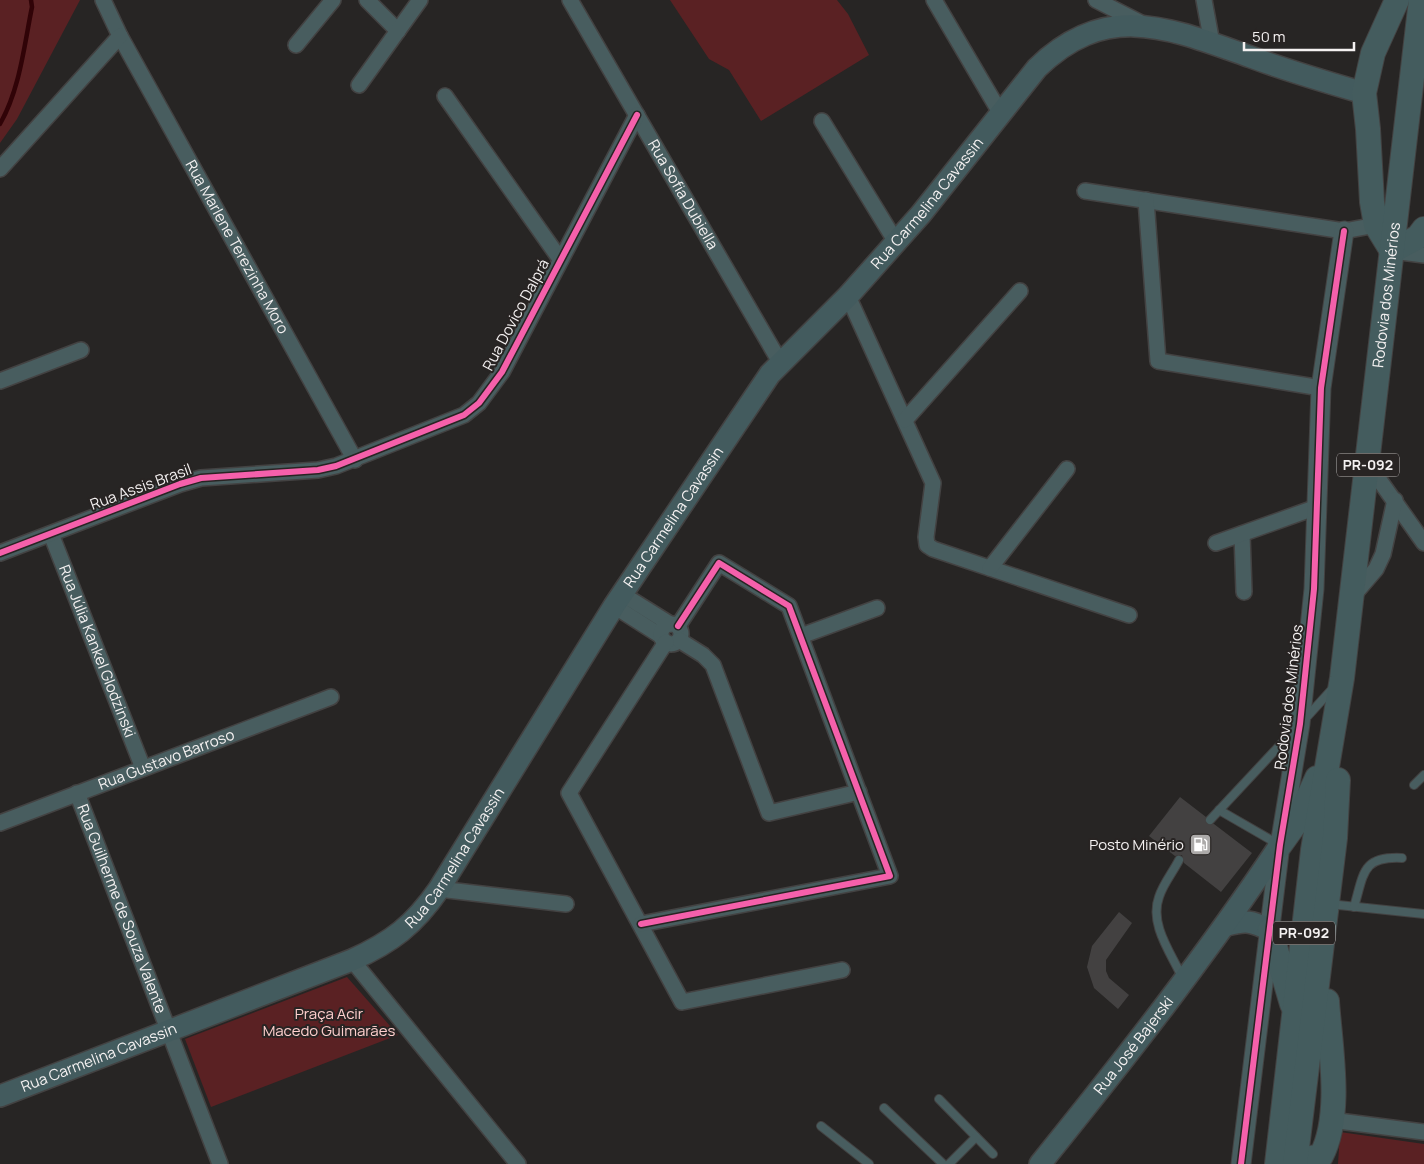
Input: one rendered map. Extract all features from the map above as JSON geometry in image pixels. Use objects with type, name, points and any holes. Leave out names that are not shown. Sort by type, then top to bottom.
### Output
[{"type":"main road","points":[[1397,0],[1373,53],[1364,93],[1370,149],[1372,202],[1376,225],[1392,251],[1418,237],[1424,229]]},
{"type":"main road","name":"Rodovia dos Minérios","points":[[1342,678],[1335,838],[1304,1098],[1304,1162],[1287,1154],[1279,1140],[1314,850],[1342,678],[1421,0]]},
{"type":"main road","name":"Rua Carmelina Cavassin","points":[[0,1096],[352,960],[393,938],[411,924],[439,889],[618,600],[760,388],[780,362],[848,296],[896,242],[1037,68],[1063,44],[1098,28],[1121,23],[1141,22],[1176,30],[1290,71],[1364,93]]},
{"type":"main road","points":[[1280,845],[1307,802],[1333,735]]},
{"type":"main road","points":[[1280,845],[1293,844],[1314,850],[1326,858],[1332,866]]},
{"type":"main road","name":"Rua José Bajerski","points":[[1040,1164],[1185,981],[1226,925],[1280,845]]},
{"type":"main road","points":[[1226,925],[1243,920],[1255,922],[1270,930],[1295,1015]]},
{"type":"main road","points":[[1304,1162],[1327,1145],[1332,1120],[1323,944]]},
{"type":"main road","points":[[1304,1098],[1332,1120]]},
{"type":"street","name":"Rua Marlene Terezinha Moro","points":[[102,0],[120,36],[354,460]]},
{"type":"street","points":[[296,45],[333,0]]},
{"type":"street","points":[[368,0],[398,31]]},
{"type":"street","points":[[359,85],[420,0]]},
{"type":"street","name":"Rua Sofia Dubiella","points":[[570,0],[780,362]]},
{"type":"street","points":[[934,0],[1001,114]]},
{"type":"street","points":[[1096,0],[1141,22]]},
{"type":"street","points":[[1204,0],[1212,43]]},
{"type":"street","points":[[0,169],[120,36]]},
{"type":"street","points":[[445,96],[560,259]]},
{"type":"street","name":"Rua Dovico Dalprá","points":[[354,460],[451,422],[479,403],[502,372],[636,115]]},
{"type":"street","points":[[822,121],[896,242]]},
{"type":"street","points":[[1084,190],[1344,231],[1376,225]]},
{"type":"street","points":[[1146,200],[1158,361],[1321,388]]},
{"type":"street","name":"Rodovia dos Minérios","points":[[1241,1164],[1280,845],[1300,724],[1314,589],[1321,388],[1344,231]]},
{"type":"street","points":[[1392,251],[1424,255]]},
{"type":"street","points":[[905,420],[1020,291]]},
{"type":"street","points":[[848,296],[933,483],[926,537],[927,545],[933,549],[1129,615]]},
{"type":"street","points":[[0,381],[81,350]]},
{"type":"street","name":"Rua Assis Brasil","points":[[0,553],[180,484],[201,478],[318,470],[354,460]]},
{"type":"street","points":[[1368,464],[1424,544]]},
{"type":"street","points":[[990,568],[1067,469]]},
{"type":"street","points":[[1352,597],[1376,569],[1383,554],[1395,500]]},
{"type":"street","points":[[1216,543],[1317,506]]},
{"type":"street","name":"Rua Júlia Kankel Glodzinski","points":[[51,534],[143,768]]},
{"type":"street","points":[[1242,534],[1244,592]]},
{"type":"street","points":[[641,924],[890,876],[791,610],[785,602],[719,563],[569,793],[682,1002],[842,970]]},
{"type":"street","points":[[618,600],[703,655],[713,665],[769,813],[859,792]]},
{"type":"street","points":[[801,636],[877,608]]},
{"type":"street","name":"Rua Gustavo Barroso","points":[[0,823],[331,697]]},
{"type":"street","name":"Rua Guilherme de Souza Valente","points":[[77,793],[220,1164]]},
{"type":"street","points":[[439,889],[566,904]]},
{"type":"street","points":[[352,960],[515,1163]]},
{"type":"street","points":[[1332,1120],[1424,1132]]},
{"type":"lane","points":[[1210,820],[1342,678]]},
{"type":"lane","points":[[1414,785],[1424,775]]},
{"type":"lane","points":[[1219,810],[1280,845]]},
{"type":"lane","points":[[1354,907],[1364,874],[1372,862],[1386,857],[1402,858]]},
{"type":"lane","points":[[1179,860],[1159,897],[1156,911],[1159,928],[1185,981]]},
{"type":"lane","points":[[1328,904],[1422,912]]},
{"type":"lane","points":[[939,1099],[993,1154]]},
{"type":"lane","points":[[884,1108],[943,1164]]},
{"type":"lane","points":[[821,1126],[869,1164]]},
{"type":"lane","points":[[949,1164],[976,1137]]},
{"type":"green space","points":[[0,0],[80,0],[17,119],[0,143]]},
{"type":"green space","points":[[670,0],[837,0],[848,14],[869,55],[761,121],[729,70],[709,59]]},
{"type":"green space","name":"Praça Acir Macedo Guimarães","points":[[347,977],[398,1035],[211,1107],[185,1039]]},
{"type":"green space","points":[[1340,1132],[1424,1144],[1424,1164],[1338,1164]]},
{"type":"building","name":"Posto Minério","points":[[1180,797],[1206,817],[1207,824],[1214,824],[1252,853],[1221,892],[1184,863],[1182,855],[1175,856],[1149,836]]},
{"type":"building","points":[[1119,912],[1132,923],[1106,960],[1106,971],[1109,978],[1129,995],[1118,1009],[1094,988],[1087,967],[1092,946]]},
{"type":"waterway","points":[[0,124],[7,111],[17,82],[32,7],[31,0]]},
{"type":"cycle path","points":[[0,553],[180,484],[201,478],[318,470],[336,466],[464,415],[479,403],[502,372],[637,115]]},
{"type":"cycle path","points":[[1241,1164],[1280,845],[1300,724],[1314,589],[1321,388],[1344,231]]},
{"type":"cycle path","points":[[641,924],[890,876],[789,606],[719,563],[678,626]]},
{"type":"place","name":"Posto Minério","points":[[1200,845]]}]
